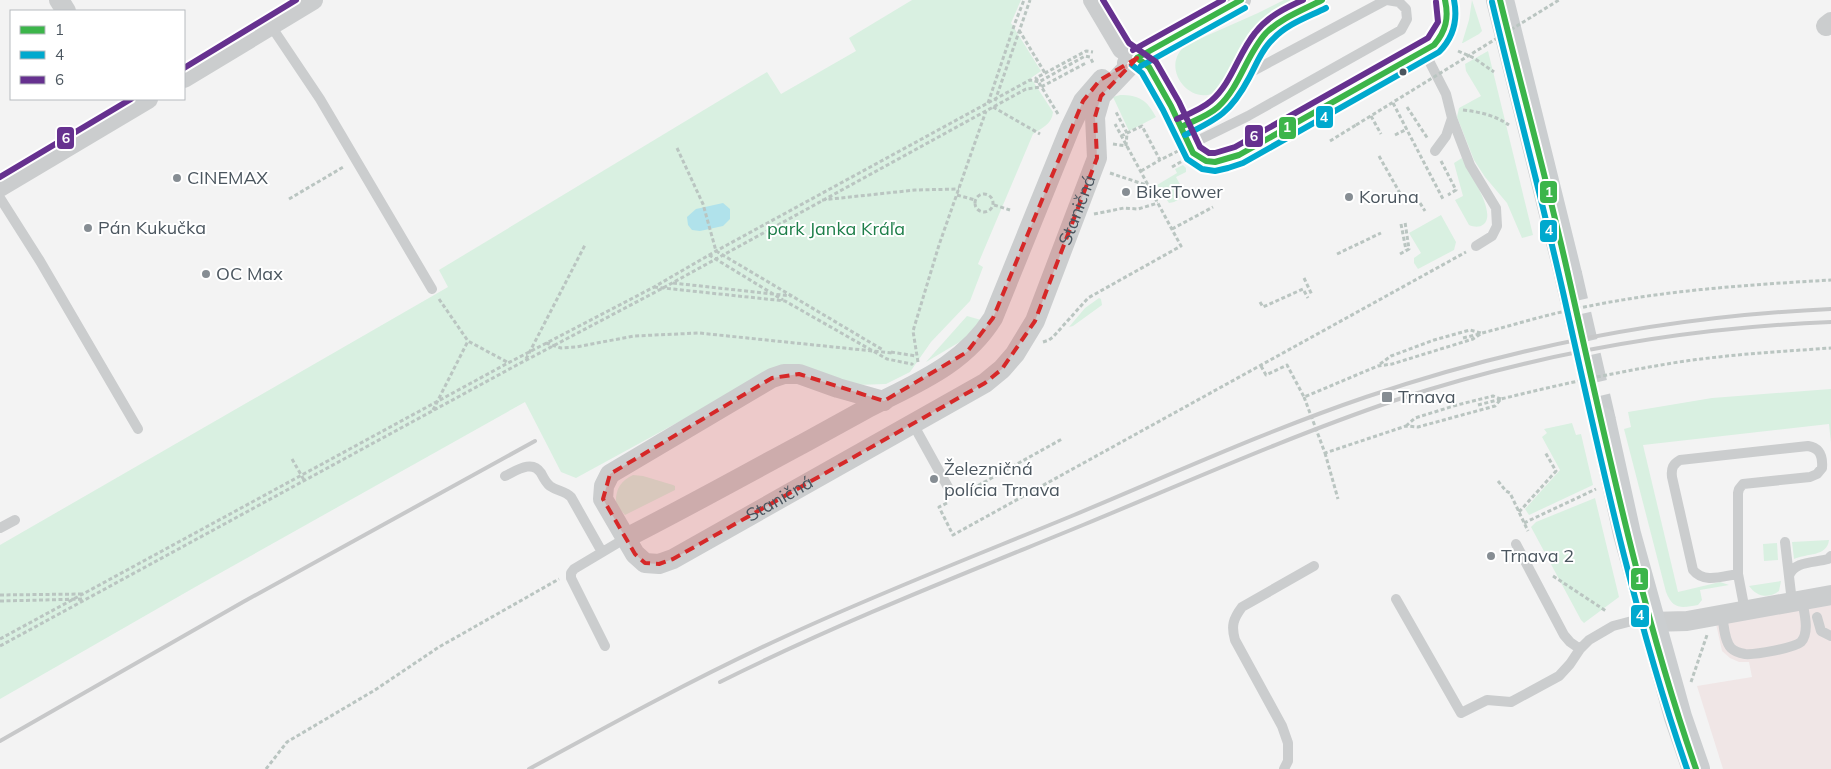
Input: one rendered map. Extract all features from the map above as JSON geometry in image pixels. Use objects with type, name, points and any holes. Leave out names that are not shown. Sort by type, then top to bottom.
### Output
[{"type":"street","points":[[185,77],[313,0]]},
{"type":"street","points":[[1093,0],[1122,49],[1137,58],[1241,0]]},
{"type":"street","points":[[1500,0],[1568,274]]},
{"type":"street","name":"Staničná","points":[[626,538],[924,380],[967,352],[983,335],[993,318],[1070,128],[1083,101],[1100,80],[1117,68],[1137,58]]},
{"type":"street","name":"Staničná","points":[[884,401],[838,388],[799,374],[784,374],[772,378],[610,474],[604,486],[603,499],[635,554],[645,563],[659,564],[673,559],[913,424],[985,383],[1002,369],[1015,354],[1035,321],[1097,158],[1095,117],[1101,96],[1137,58]]},
{"type":"street","points":[[0,187],[123,105],[144,100]]},
{"type":"street","points":[[1602,421],[1626,534],[1678,718],[1696,769]]},
{"type":"street","points":[[1651,622],[1716,622],[1745,610],[1831,595]]},
{"type":"lane","points":[[1181,127],[1218,107],[1237,80],[1262,38],[1273,27],[1322,0]]},
{"type":"lane","points":[[1189,144],[1248,116],[1401,30],[1407,19],[1406,9],[1399,2],[1387,0],[1237,80]]},
{"type":"lane","points":[[1137,58],[1150,67],[1194,153],[1206,161],[1226,160],[1239,155],[1434,45],[1443,36],[1447,24],[1445,0]]},
{"type":"lane","points":[[271,26],[320,99],[432,289]]},
{"type":"lane","points":[[1424,51],[1446,94],[1470,164],[1496,208],[1497,226],[1492,236],[1476,246]]},
{"type":"lane","points":[[1435,151],[1446,136],[1451,113]]},
{"type":"lane","points":[[0,198],[40,261],[138,429]]},
{"type":"lane","points":[[913,424],[949,490]]},
{"type":"lane","points":[[1738,574],[1705,578],[1698,575],[1694,570],[1672,477],[1671,470],[1675,463],[1680,460],[1808,446],[1814,447],[1820,452],[1822,459],[1822,468],[1817,474],[1810,477],[1743,484],[1739,489],[1738,574],[1745,610]]},
{"type":"lane","points":[[505,476],[526,466],[538,470],[548,486],[566,492],[571,497],[602,552]]},
{"type":"lane","points":[[0,528],[15,520]]},
{"type":"lane","points":[[605,646],[571,578],[571,573],[574,569],[626,538]]},
{"type":"lane","points":[[1716,622],[1730,648],[1737,653],[1747,654],[1792,647],[1802,641],[1806,631],[1789,576],[1785,542]]},
{"type":"lane","points":[[1516,544],[1564,635],[1570,642],[1580,648]]},
{"type":"lane","points":[[1789,576],[1795,567],[1828,559],[1831,556]]},
{"type":"lane","points":[[1284,769],[1288,761],[1288,743],[1282,726],[1235,640],[1232,629],[1234,617],[1242,607],[1314,566]]},
{"type":"lane","points":[[1396,599],[1461,713],[1487,700],[1511,702],[1559,676],[1570,664],[1580,648],[1589,640],[1613,626],[1632,621],[1651,622]]},
{"type":"lane","points":[[1817,617],[1821,631],[1831,636]]},
{"type":"path","points":[[988,104],[1024,0]]},
{"type":"path","points":[[993,106],[1030,0]]},
{"type":"path","points":[[1330,141],[1559,0]]},
{"type":"path","points":[[1018,30],[1045,73]]},
{"type":"path","points":[[0,639],[508,362],[654,287],[716,251],[1030,80],[1086,51],[1093,52]]},
{"type":"path","points":[[1458,52],[1474,58],[1497,75]]},
{"type":"path","points":[[1039,82],[1085,56],[1090,57],[1094,66]]},
{"type":"path","points":[[0,646],[432,410],[663,288],[993,106],[1026,89],[1041,87],[1086,63]]},
{"type":"path","points":[[1035,79],[1039,82],[1058,114]]},
{"type":"path","points":[[1026,89],[1035,79]]},
{"type":"path","points":[[1393,103],[1444,201]]},
{"type":"path","points":[[993,106],[1040,134]]},
{"type":"path","points":[[1114,108],[1127,133],[1126,146]]},
{"type":"path","points":[[919,368],[913,331],[939,245],[986,110]]},
{"type":"path","points":[[1451,113],[1479,112],[1498,117],[1509,125]]},
{"type":"path","points":[[1371,116],[1381,134]]},
{"type":"path","points":[[1038,340],[1044,342],[1049,340],[1088,298],[1181,246],[1112,119]]},
{"type":"path","points":[[1121,136],[1142,126],[1160,160]]},
{"type":"path","points":[[1395,135],[1407,129]]},
{"type":"path","points":[[677,148],[703,204],[716,251],[880,349],[892,353]]},
{"type":"path","points":[[1141,171],[1175,153]]},
{"type":"path","points":[[1378,156],[1401,195]]},
{"type":"path","points":[[289,199],[356,160]]},
{"type":"path","points":[[1172,167],[1181,162]]},
{"type":"path","points":[[1110,173],[1150,187]]},
{"type":"path","points":[[819,201],[915,190],[959,189]]},
{"type":"path","points":[[988,194],[993,199],[994,205],[991,210],[982,212],[977,209],[976,200],[980,195],[988,194]]},
{"type":"path","points":[[957,195],[976,200]]},
{"type":"path","points":[[1093,214],[1124,208],[1138,209],[1159,203]]},
{"type":"path","points":[[1420,203],[1425,211]]},
{"type":"path","points":[[994,205],[1010,210]]},
{"type":"path","points":[[1172,229],[1213,207]]},
{"type":"path","points":[[1400,254],[1409,249],[1403,223]]},
{"type":"path","points":[[1337,254],[1381,234]]},
{"type":"path","points":[[526,360],[585,246]]},
{"type":"path","points":[[1062,439],[939,508],[954,535],[1476,246]]},
{"type":"path","points":[[709,255],[887,360],[912,364]]},
{"type":"path","points":[[1304,278],[1312,295]]},
{"type":"path","points":[[1463,338],[1567,310],[1621,301],[1698,290],[1831,280]]},
{"type":"path","points":[[672,283],[792,297]]},
{"type":"path","points":[[654,287],[785,301]]},
{"type":"path","points":[[432,289],[468,341],[515,366]]},
{"type":"path","points":[[1260,302],[1263,308],[1303,289],[1308,298]]},
{"type":"path","points":[[1378,366],[1391,356],[1434,340],[1470,330],[1482,333]]},
{"type":"path","points":[[545,343],[561,348],[634,336],[700,333],[916,356]]},
{"type":"path","points":[[1304,397],[1378,366],[1392,364],[1473,340],[1482,333]]},
{"type":"path","points":[[432,410],[468,341]]},
{"type":"path","points":[[1478,405],[1586,379],[1662,364],[1754,353],[1831,348]]},
{"type":"path","points":[[1260,366],[1266,375],[1287,365],[1304,397],[1325,453],[1338,499]]},
{"type":"path","points":[[1325,453],[1406,426],[1415,418],[1492,396],[1502,398]]},
{"type":"path","points":[[1406,426],[1418,427],[1495,406],[1502,398]]},
{"type":"path","points":[[1519,512],[1556,471],[1545,452]]},
{"type":"path","points":[[292,459],[304,480]]},
{"type":"path","points":[[1498,481],[1510,493],[1528,532]]},
{"type":"path","points":[[1524,523],[1598,488]]},
{"type":"path","points":[[266,769],[287,742],[376,690],[439,647],[571,573]]},
{"type":"path","points":[[1553,576],[1606,612]]},
{"type":"path","points":[[0,595],[83,594]]},
{"type":"path","points":[[0,600],[86,598]]},
{"type":"path","points":[[1690,684],[1716,622]]},
{"type":"highlighted area","points":[[1137,58],[1101,96],[1095,117],[1097,158],[1035,321],[1002,369],[985,383],[673,559],[659,564],[645,563],[635,554],[603,499],[610,474],[772,378],[799,374],[884,401],[967,352],[993,318],[1083,101],[1100,80]]},
{"type":"shaded area","points":[[1831,605],[1831,769],[1723,769],[1697,686],[1752,677],[1749,662],[1739,662],[1730,658],[1722,651],[1716,624]]},
{"type":"green space","name":"park Janka Kráľa","points":[[912,0],[1021,0],[1011,23],[1041,71],[1031,78],[1053,112],[1049,123],[1033,134],[978,264],[983,267],[970,301],[931,342],[910,372],[886,384],[856,385],[772,371],[576,478],[561,472],[525,402],[0,699],[0,545],[448,287],[439,270],[767,72],[781,94],[856,51],[849,38]]},
{"type":"green space","points":[[1284,0],[1297,0],[1259,23],[1224,85],[1213,93],[1202,95],[1191,92],[1183,85],[1177,75],[1175,64],[1179,53],[1188,44]]},
{"type":"green space","points":[[1472,0],[1482,31],[1462,43],[1469,20]]},
{"type":"green space","points":[[1488,51],[1533,235],[1522,238],[1507,203],[1485,177],[1474,160],[1457,117],[1459,108],[1481,96],[1466,71],[1465,64]]},
{"type":"green space","points":[[1120,95],[1137,97],[1142,100],[1149,106],[1156,117],[1129,131],[1113,97]]},
{"type":"green space","points":[[1462,158],[1480,191],[1487,210],[1487,218],[1484,224],[1478,227],[1469,225],[1455,200],[1463,196],[1454,163]]},
{"type":"green space","points":[[1183,165],[1186,168],[1186,172],[1176,177],[1185,194],[1200,188],[1169,203],[1157,185],[1177,173],[1175,169]]},
{"type":"green space","points":[[1441,215],[1456,242],[1454,250],[1418,269],[1414,263],[1414,258],[1421,253],[1409,233]]},
{"type":"green space","points":[[1099,298],[1102,305],[1069,327],[1085,308]]},
{"type":"green space","points":[[967,316],[981,320],[963,340],[926,362]]},
{"type":"green space","points":[[1831,389],[1831,443],[1829,424],[1643,445],[1678,592],[1720,582],[1729,585],[1700,590],[1702,600],[1698,605],[1683,607],[1675,605],[1666,592],[1624,429],[1631,427],[1628,412],[1712,398]]},
{"type":"green space","points":[[1572,423],[1576,435],[1581,434],[1593,485],[1529,515],[1525,509],[1560,470],[1542,437],[1547,433],[1544,429]]},
{"type":"green space","points":[[633,475],[673,485],[675,490],[625,515],[616,505],[616,495],[622,483]]},
{"type":"green space","points":[[1595,498],[1619,597],[1584,623],[1531,527],[1536,522]]},
{"type":"green space","points":[[1829,540],[1825,549],[1820,552],[1794,559],[1792,542]]},
{"type":"green space","points":[[1777,543],[1778,560],[1764,561],[1763,544]]},
{"type":"green space","points":[[1781,581],[1779,591],[1767,596],[1759,595],[1749,586]]},
{"type":"water","points":[[723,203],[730,209],[730,219],[723,226],[700,231],[692,230],[688,225],[687,217],[696,209]]},
{"type":"tunnel","points":[[1568,274],[1602,421]]},
{"type":"railway","points":[[529,769],[687,684],[820,621],[1255,439],[1329,410],[1423,379],[1480,363],[1595,336],[1712,319],[1831,309]]},
{"type":"railway","points":[[720,682],[764,660],[900,600],[1278,444],[1396,400],[1502,369],[1611,346],[1721,330],[1831,322]]},
{"type":"railway","points":[[0,741],[243,602],[535,441]]},
{"type":"transit line","name":"6","points":[[185,67],[296,0]]},
{"type":"transit line","name":"6","points":[[1103,0],[1129,43],[1156,62],[1179,102],[1200,147],[1209,153],[1235,147],[1428,38],[1438,22],[1436,2]]},
{"type":"transit line","name":"6","points":[[1133,50],[1223,0]]},
{"type":"transit line","name":"1","points":[[1137,58],[1241,0]]},
{"type":"transit line","name":"6","points":[[1177,119],[1211,101],[1230,77],[1249,41],[1260,27],[1277,13],[1303,0]]},
{"type":"transit line","name":"1","points":[[1181,127],[1210,113],[1226,99],[1238,81],[1253,51],[1266,33],[1285,19],[1322,0]]},
{"type":"transit line","name":"1","points":[[1137,58],[1149,67],[1171,106],[1193,153],[1206,161],[1215,162],[1239,155],[1434,45],[1446,24],[1445,0]]},
{"type":"transit line","name":"4","points":[[1132,65],[1142,73],[1187,159],[1202,169],[1215,171],[1243,163],[1439,52],[1454,28],[1454,0]]},
{"type":"transit line","name":"1","points":[[1500,0],[1553,212],[1626,528],[1658,649],[1696,769]]},
{"type":"transit line","name":"4","points":[[1492,2],[1555,256],[1618,532],[1650,652],[1687,769]]},
{"type":"transit line","name":"4","points":[[1141,66],[1245,8]]},
{"type":"transit line","name":"4","points":[[1185,135],[1215,119],[1230,107],[1269,43],[1298,21],[1326,8]]},
{"type":"transit line","name":"6","points":[[0,177],[129,100]]},
{"type":"place","name":"CINEMAX","points":[[177,178]]},
{"type":"place","name":"BikeTower","points":[[1126,192]]},
{"type":"place","name":"Koruna","points":[[1349,197]]},
{"type":"place","name":"Pán Kukučka","points":[[88,228]]},
{"type":"place","name":"OC Max","points":[[206,274]]},
{"type":"place","name":"Trnava","points":[[1387,397]]},
{"type":"place","name":"Železničná polícia Trnava","points":[[934,479]]},
{"type":"place","name":"Trnava 2","points":[[1491,556]]}]
